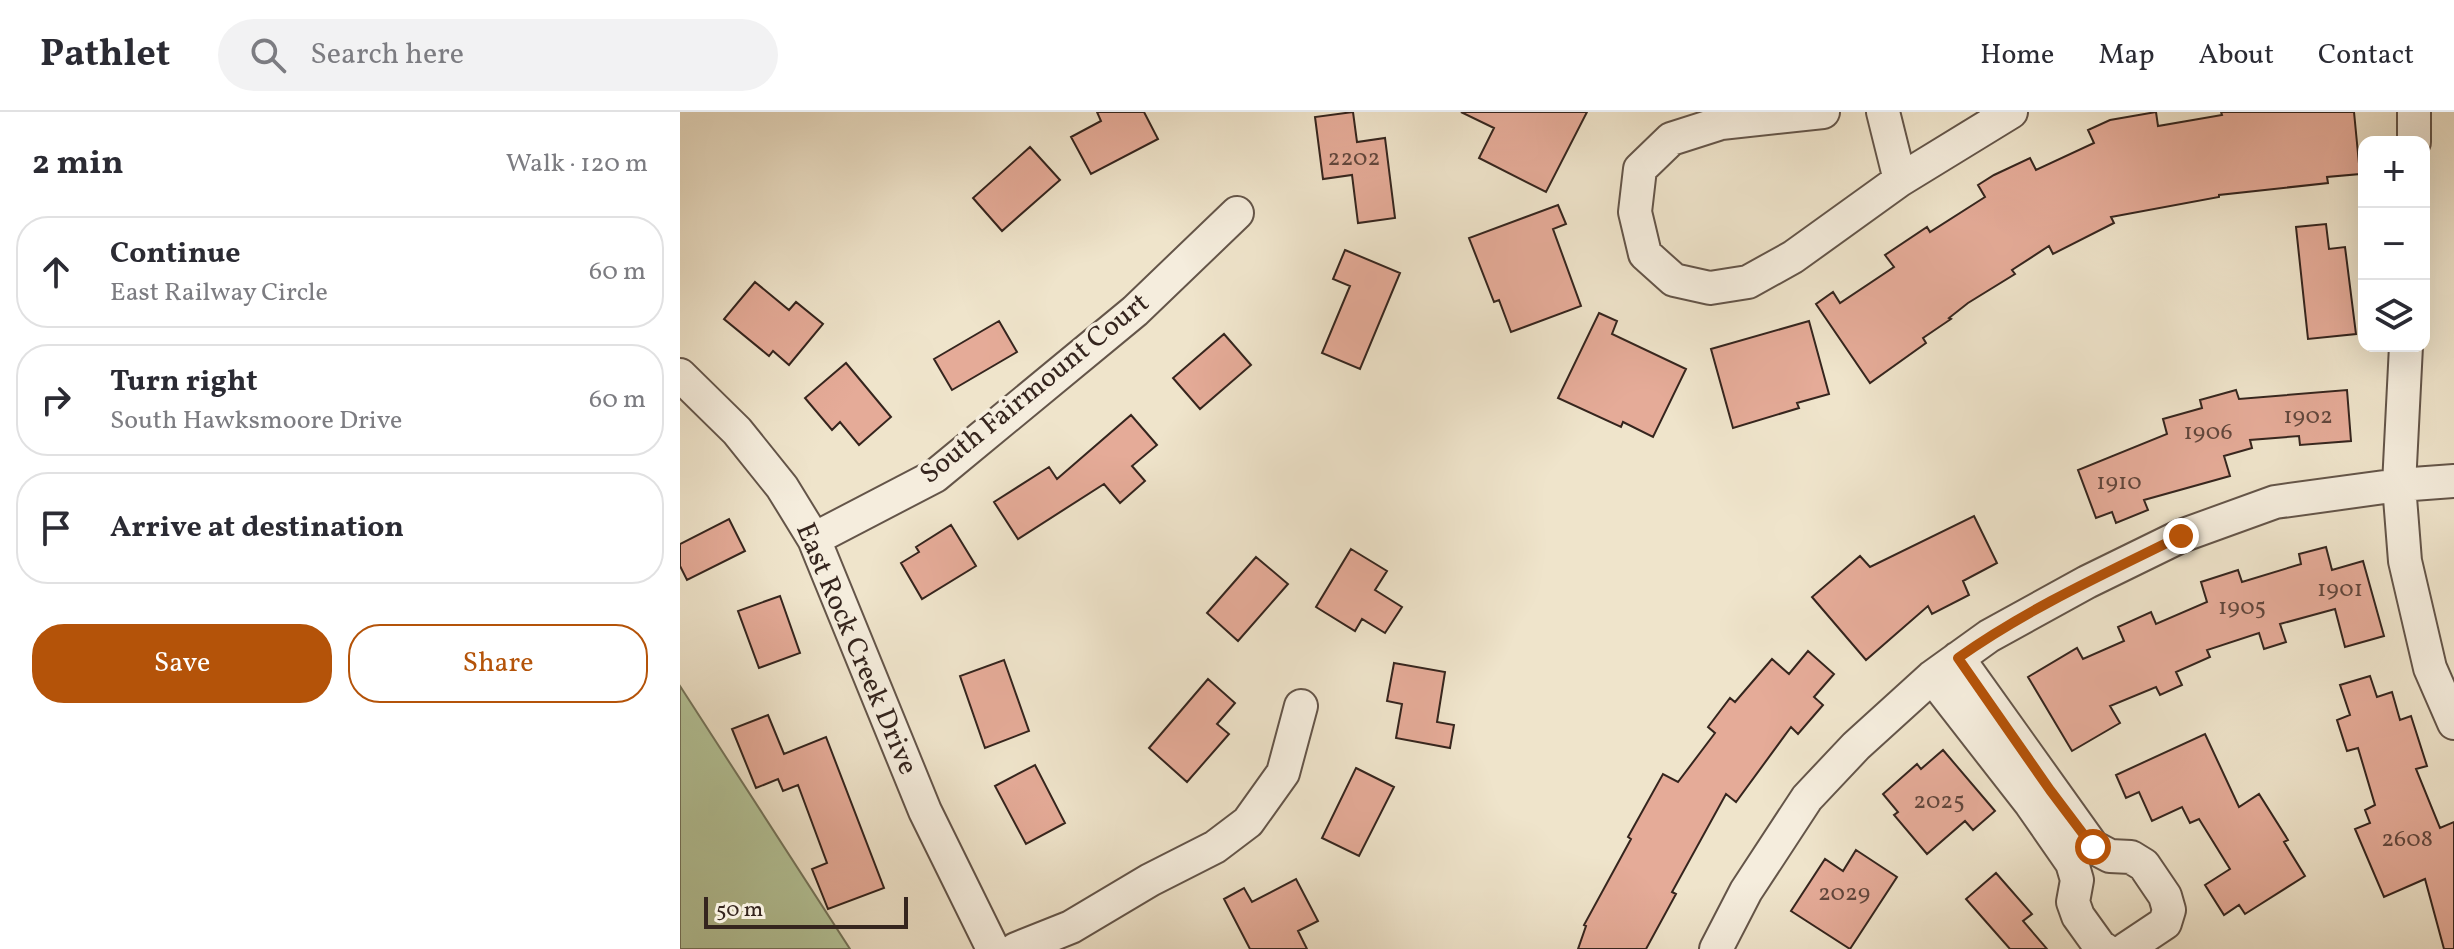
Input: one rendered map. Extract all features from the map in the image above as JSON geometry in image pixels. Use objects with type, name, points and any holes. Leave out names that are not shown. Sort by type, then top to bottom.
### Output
[{"type":"street","points":[[1823,112],[1721,123],[1671,139],[1640,169],[1635,212],[1645,254],[1674,280],[1710,288],[1748,282],[1793,257],[1900,180],[2011,112]]},
{"type":"street","points":[[1883,112],[1900,180]]},
{"type":"street","points":[[2414,112],[2414,136]]},
{"type":"street","name":"South Fairmount Court","points":[[814,539],[935,476],[1135,311],[1237,213]]},
{"type":"street","points":[[2406,352],[2399,485],[2405,561],[2430,668],[2454,723]]},
{"type":"street","name":"East Rock Creek Drive","points":[[680,375],[737,431],[782,487],[814,539],[925,811],[993,949]]},
{"type":"street","points":[[1716,949],[1746,891],[1807,798],[1856,746],[1932,677],[2003,628],[2181,536],[2275,502],[2399,485],[2454,481]]},
{"type":"street","points":[[1958,658],[2041,797],[2072,863],[2077,880],[2073,902],[2078,916],[2104,949]]},
{"type":"street","points":[[1932,677],[2041,797],[2093,847],[2110,856],[2131,857],[2144,865],[2165,896],[2169,910],[2165,923],[2126,949]]},
{"type":"street","points":[[1016,949],[1071,927],[1150,880],[1215,847],[1248,822],[1283,773],[1301,706]]},
{"type":"street","points":[[2077,880],[2091,866],[2110,856]]},
{"type":"green space","points":[[680,686],[850,949],[680,949]]},
{"type":"building","points":[[1097,112],[1144,112],[1158,139],[1091,174],[1071,137],[1101,121]]},
{"type":"building","points":[[1353,112],[1357,142],[1385,138],[1395,218],[1358,223],[1352,175],[1323,179],[1315,117]]},
{"type":"building","points":[[1461,112],[1587,112],[1546,192],[1479,158],[1494,128]]},
{"type":"building","points":[[2156,112],[2158,126],[2222,115],[2221,112],[2354,112],[2358,174],[2327,177],[2328,183],[2219,195],[2111,217],[2114,223],[2053,254],[2049,246],[2012,270],[2015,274],[1968,303],[1923,338],[1926,343],[1870,383],[1816,304],[1833,292],[1840,303],[1894,267],[1885,255],[1927,227],[1930,232],[1985,197],[1978,185],[2030,158],[2036,170],[2094,143],[2088,130],[2110,120]]},
{"type":"building","points":[[1030,147],[1060,180],[1002,231],[973,198]]},
{"type":"building","points":[[1558,205],[1566,224],[1553,229],[1581,306],[1511,332],[1499,300],[1494,302],[1469,238]]},
{"type":"building","points":[[2326,224],[2329,249],[2345,247],[2356,334],[2308,339],[2296,227]]},
{"type":"building","points":[[1345,250],[1400,273],[1360,369],[1322,353],[1350,286],[1333,279]]},
{"type":"building","points":[[755,282],[789,310],[796,302],[823,324],[789,365],[773,351],[769,356],[724,319]]},
{"type":"building","points":[[1599,313],[1617,321],[1612,334],[1686,369],[1653,437],[1623,422],[1621,427],[1558,398]]},
{"type":"building","points":[[999,321],[1017,352],[952,390],[934,359]]},
{"type":"building","points":[[1809,321],[1829,394],[1797,403],[1799,408],[1733,428],[1711,349]]},
{"type":"building","points":[[1224,334],[1251,365],[1200,409],[1173,378]]},
{"type":"building","points":[[846,363],[891,417],[859,445],[840,422],[832,430],[805,398]]},
{"type":"building","points":[[2236,390],[2239,399],[2347,390],[2351,441],[2300,445],[2299,436],[2250,440],[2252,448],[2224,456],[2230,476],[2144,500],[2148,510],[2116,523],[2112,512],[2096,518],[2078,470],[2167,434],[2163,419],[2202,408],[2200,400]]},
{"type":"building","points":[[1131,415],[1157,445],[1132,466],[1145,481],[1120,503],[1104,484],[1018,539],[994,502],[1049,467],[1057,479]]},
{"type":"building","points":[[1974,516],[1997,563],[1963,581],[1969,595],[1932,614],[1928,606],[1866,660],[1812,597],[1860,556],[1870,567]]},
{"type":"building","points":[[729,519],[745,551],[687,580],[680,566],[680,544]]},
{"type":"building","points":[[951,525],[976,566],[922,599],[901,563],[919,552],[916,547]]},
{"type":"building","points":[[2326,547],[2332,570],[2363,561],[2384,636],[2345,647],[2335,609],[2280,624],[2286,642],[2264,649],[2259,633],[2207,650],[2210,657],[2176,672],[2182,685],[2160,695],[2156,687],[2110,706],[2120,723],[2072,751],[2028,677],[2077,648],[2083,659],[2124,641],[2118,627],[2151,612],[2156,624],[2207,602],[2201,582],[2238,570],[2242,582],[2301,564],[2299,554]]},
{"type":"building","points":[[1351,549],[1387,571],[1375,590],[1402,607],[1385,633],[1362,619],[1355,631],[1316,607]]},
{"type":"building","points":[[1256,557],[1288,584],[1238,641],[1207,613]]},
{"type":"building","points":[[780,596],[800,653],[759,668],[738,611]]},
{"type":"building","points":[[1808,651],[1834,674],[1814,697],[1823,705],[1798,734],[1791,727],[1736,802],[1726,794],[1672,892],[1676,894],[1646,949],[1578,949],[1584,925],[1663,774],[1678,782],[1715,733],[1708,727],[1730,698],[1735,702],[1772,659],[1789,674]]},
{"type":"building","points":[[1004,660],[1029,731],[985,748],[960,676]]},
{"type":"building","points":[[1394,663],[1445,672],[1437,722],[1454,725],[1450,748],[1396,738],[1402,704],[1387,701]]},
{"type":"building","points":[[2370,676],[2377,697],[2392,692],[2400,720],[2411,716],[2427,766],[2416,769],[2440,828],[2454,822],[2454,949],[2444,949],[2425,879],[2384,897],[2355,829],[2370,823],[2365,810],[2375,805],[2358,748],[2347,751],[2337,720],[2350,715],[2340,685]]},
{"type":"building","points":[[1208,679],[1235,703],[1217,724],[1229,734],[1187,782],[1149,748]]},
{"type":"building","points":[[768,715],[784,754],[826,737],[884,888],[828,909],[812,869],[827,863],[798,785],[783,791],[778,779],[756,788],[732,729]]},
{"type":"building","points":[[2205,734],[2239,807],[2259,794],[2288,840],[2284,842],[2305,876],[2245,914],[2239,905],[2224,915],[2205,885],[2230,869],[2199,819],[2190,823],[2182,807],[2152,821],[2139,792],[2126,798],[2116,775]]},
{"type":"building","points":[[1943,750],[1995,811],[1973,830],[1965,821],[1927,854],[1894,815],[1898,812],[1883,794],[1917,764],[1921,769]]},
{"type":"building","points":[[1035,765],[1065,823],[1026,844],[995,786]]},
{"type":"building","points":[[1356,768],[1394,787],[1359,856],[1322,838]]},
{"type":"building","points":[[1856,850],[1897,877],[1850,949],[1791,911],[1825,859],[1843,871]]},
{"type":"building","points":[[1996,873],[2032,914],[2023,921],[2047,949],[2010,949],[1966,899]]},
{"type":"building","points":[[1296,879],[1318,921],[1298,931],[1307,949],[1250,949],[1224,899],[1244,888],[1252,902]]},
{"type":"route","points":[[2093,847],[1958,658],[1989,636],[2087,582],[2181,536]]}]
